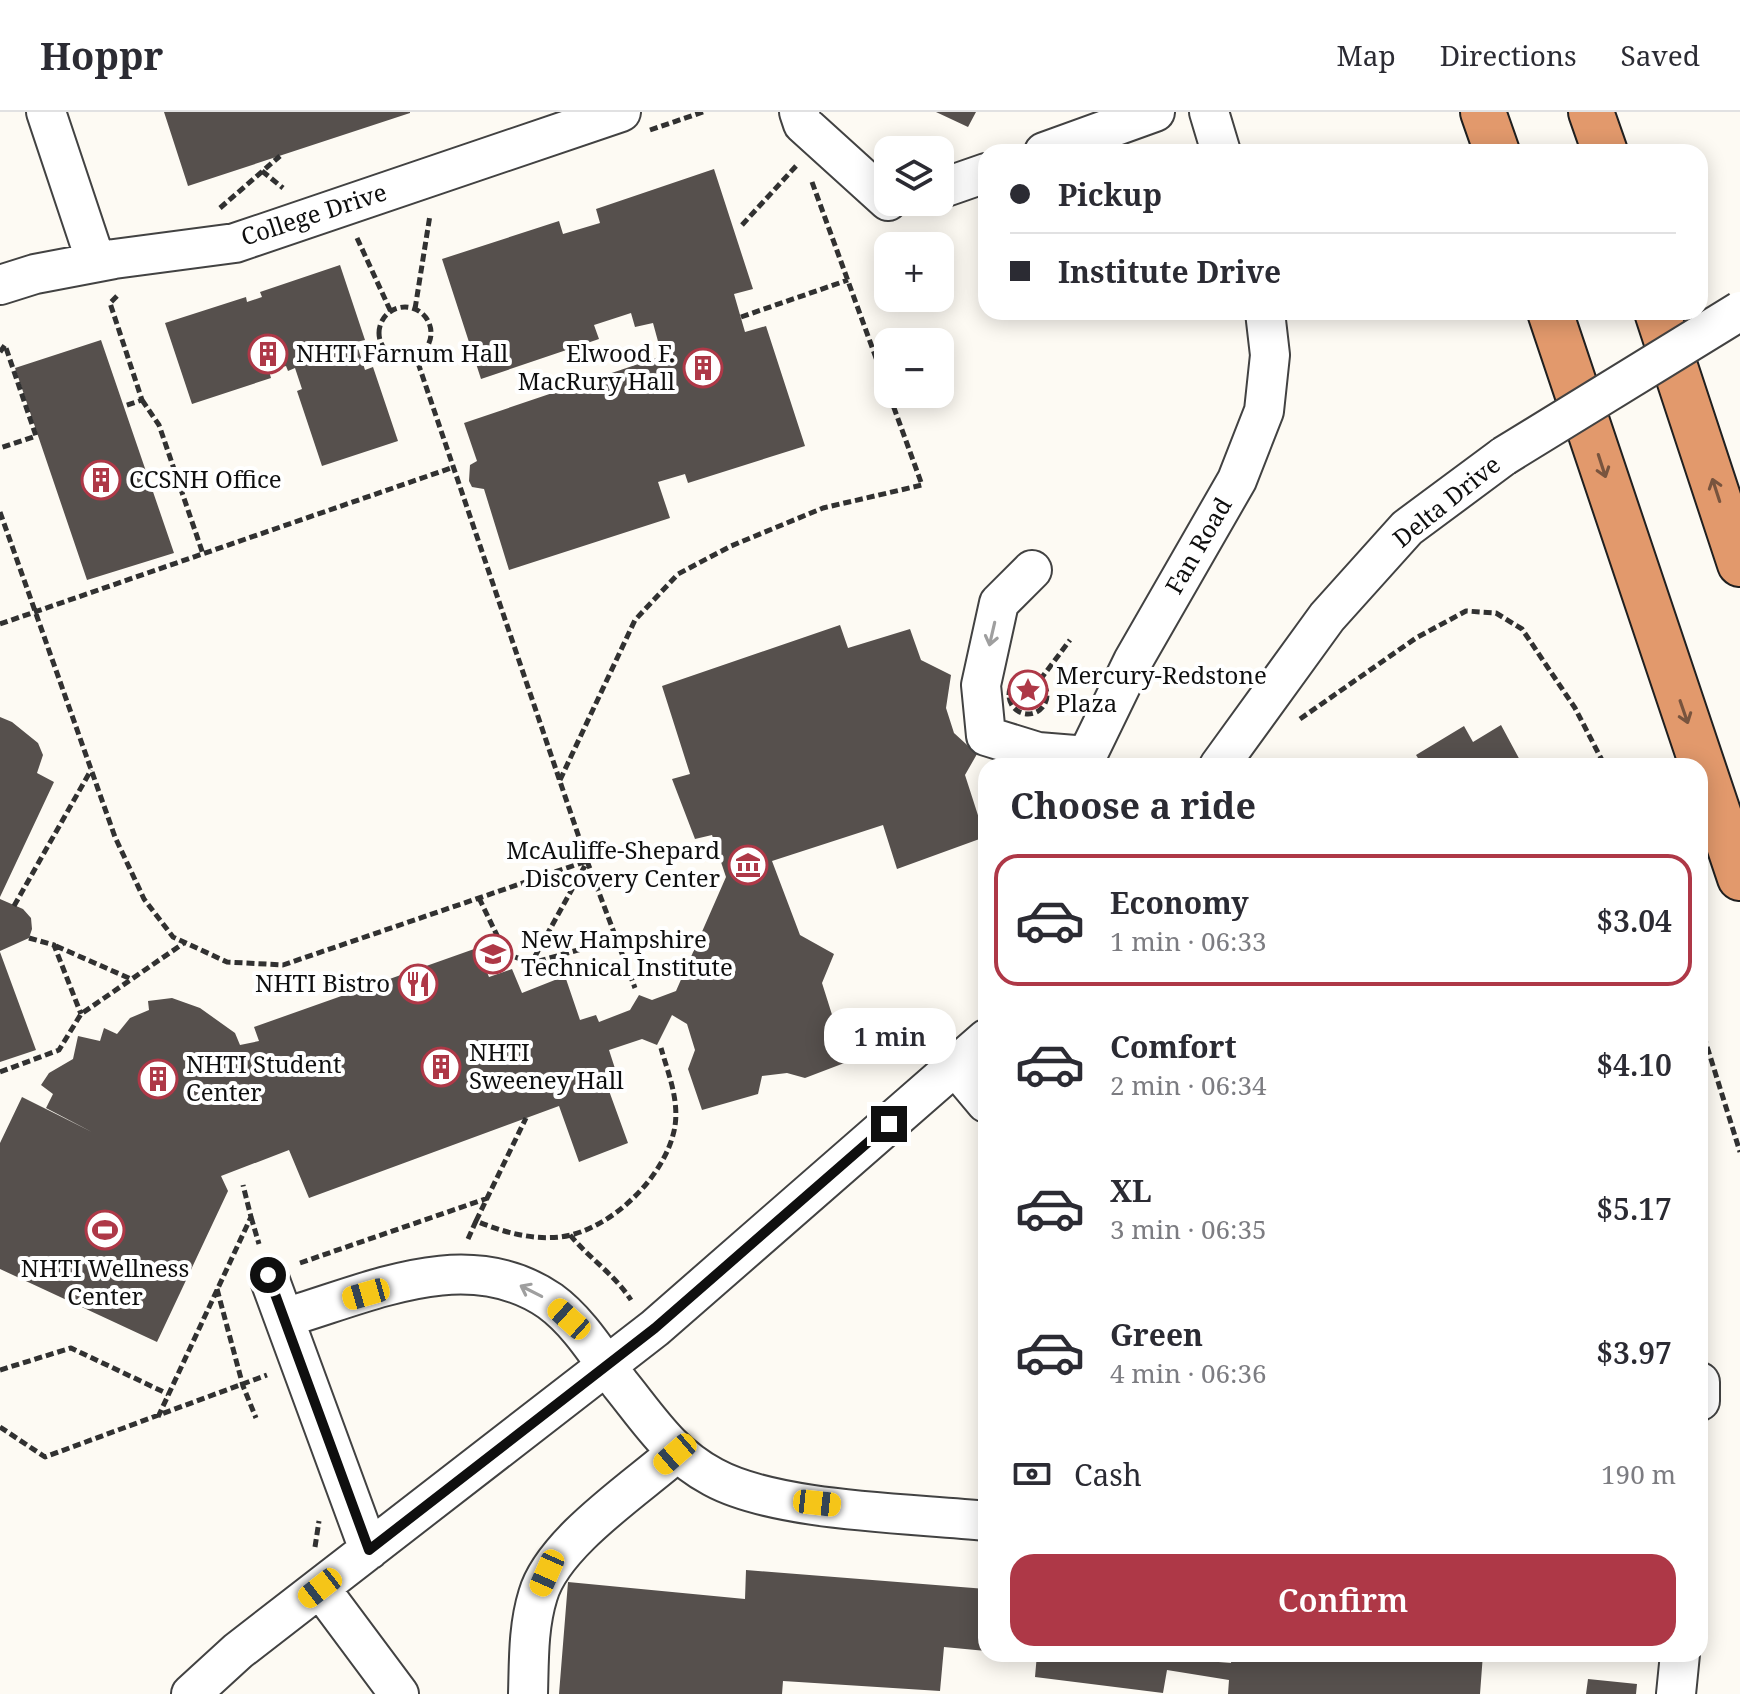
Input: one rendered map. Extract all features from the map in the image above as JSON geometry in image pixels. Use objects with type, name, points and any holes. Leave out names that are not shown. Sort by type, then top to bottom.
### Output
[{"type":"highway","points":[[1483,112],[1494,144]]},
{"type":"highway","points":[[1591,112],[1602,144]]},
{"type":"highway","points":[[1553,320],[1700,758]]},
{"type":"highway","points":[[1660,320],[1740,564]]},
{"type":"highway","points":[[1708,783],[1740,878]]},
{"type":"street","points":[[46,112],[96,262]]},
{"type":"street","name":"College Drive","points":[[0,285],[35,274],[96,262],[235,243],[621,112]]},
{"type":"street","points":[[799,112],[803,124],[874,188]]},
{"type":"street","points":[[1066,144],[1155,112]]},
{"type":"street","points":[[1209,112],[1219,144]]},
{"type":"street","points":[[954,184],[978,176]]},
{"type":"street","name":"Delta Drive","points":[[1225,758],[1327,617],[1407,528],[1504,456],[1740,311]]},
{"type":"street","name":"Fan Road","points":[[1086,758],[1133,661],[1237,480],[1264,411],[1270,355],[1266,320]]},
{"type":"street","points":[[1032,570],[999,603],[981,685],[986,736],[1069,758]]},
{"type":"street","points":[[191,1694],[314,1574],[369,1550],[655,1328],[978,1046]]},
{"type":"street","points":[[955,1066],[978,1093]]},
{"type":"street","points":[[284,1318],[421,1278],[445,1273],[489,1274],[527,1288],[551,1302],[587,1338],[675,1454],[740,1490],[788,1500],[978,1517]]},
{"type":"street","points":[[268,1275],[369,1550]]},
{"type":"street","points":[[528,1694],[529,1640],[538,1594],[547,1573],[563,1552],[675,1454]]},
{"type":"street","points":[[314,1574],[399,1694]]},
{"type":"street","points":[[1676,1694],[1679,1662]]},
{"type":"path","points":[[217,211],[280,156]]},
{"type":"path","points":[[742,225],[803,158],[874,353]]},
{"type":"path","points":[[415,309],[432,203]]},
{"type":"path","points":[[353,230],[391,312]]},
{"type":"path","points":[[741,317],[848,280]]},
{"type":"path","points":[[127,287],[110,303],[142,400],[159,425],[203,554]]},
{"type":"path","points":[[415,309],[428,320],[431,337],[416,357],[399,358],[381,342],[381,325],[391,312],[415,309]]},
{"type":"path","points":[[0,352],[5,345],[36,436],[0,448]]},
{"type":"path","points":[[416,357],[451,468],[587,861],[635,988]]},
{"type":"path","points":[[124,406],[142,400]]},
{"type":"path","points":[[560,781],[635,620],[678,574],[731,546],[823,508],[922,485],[894,408]]},
{"type":"path","points":[[0,624],[451,468]]},
{"type":"path","points":[[0,512],[115,837],[144,899],[173,937],[227,962],[283,965],[587,861]]},
{"type":"path","points":[[1291,725],[1429,632],[1466,611],[1496,613],[1522,629],[1575,708],[1601,758]]},
{"type":"path","points":[[1040,680],[1070,640]]},
{"type":"path","points":[[1027,676],[1040,680],[1047,690],[1046,703],[1037,712],[1019,712],[1008,697],[1012,685],[1027,676]]},
{"type":"path","points":[[14,906],[91,769]]},
{"type":"path","points":[[523,978],[587,861]]},
{"type":"path","points":[[479,898],[506,954],[532,963],[617,939]]},
{"type":"path","points":[[29,938],[54,945],[132,979]]},
{"type":"path","points":[[0,1072],[59,1050],[81,1014],[185,943]]},
{"type":"path","points":[[54,945],[81,1014]]},
{"type":"path","points":[[476,1221],[509,1234],[570,1235],[587,1231],[621,1208],[645,1184],[663,1157],[675,1127],[675,1097],[661,1048]]},
{"type":"path","points":[[1708,1050],[1740,1152]]},
{"type":"path","points":[[466,1245],[526,1118]]},
{"type":"path","points":[[158,1417],[251,1217],[243,1185]]},
{"type":"path","points":[[268,1275],[488,1198]]},
{"type":"path","points":[[570,1235],[587,1255],[618,1280],[632,1302]]},
{"type":"path","points":[[217,1289],[243,1386],[256,1418]]},
{"type":"path","points":[[0,1370],[71,1348],[168,1394]]},
{"type":"path","points":[[0,1427],[45,1457],[243,1386],[299,1360]]},
{"type":"path","points":[[314,1574],[320,1518]]},
{"type":"building","points":[[164,112],[410,112],[410,113],[188,186]]},
{"type":"building","points":[[936,112],[976,112],[968,127]]},
{"type":"building","name":"Elwood F. MacRury Hall","points":[[714,169],[753,289],[734,294],[745,332],[766,326],[805,446],[688,483],[685,474],[658,482],[670,518],[509,570],[484,489],[472,487],[469,481],[470,465],[477,461],[464,423],[662,356],[653,323],[635,327],[631,313],[594,325],[599,339],[481,379],[442,259],[559,221],[563,234],[600,223],[596,209]]},
{"type":"building","name":"NHTI Farnum Hall","points":[[340,265],[365,340],[356,342],[365,370],[373,367],[398,441],[322,466],[297,391],[302,389],[295,368],[288,371],[286,366],[269,371],[271,378],[192,404],[165,323],[246,297],[247,302],[262,297],[260,292]]},
{"type":"building","name":"CCSNH Office","points":[[101,340],[174,553],[87,580],[15,368]]},
{"type":"building","points":[[840,625],[848,648],[910,629],[921,660],[951,675],[946,708],[954,733],[977,754],[965,775],[978,815],[978,840],[897,869],[883,825],[772,861],[800,935],[834,954],[822,983],[847,1062],[805,1078],[787,1073],[762,1076],[758,1094],[702,1110],[688,1069],[695,1050],[687,1024],[672,1015],[657,1045],[642,1039],[609,1050],[620,1084],[608,1088],[628,1143],[579,1162],[559,1106],[309,1198],[289,1150],[221,1176],[228,1191],[157,1342],[0,1269],[0,1143],[22,1097],[92,1132],[46,1108],[53,1094],[41,1085],[49,1073],[73,1059],[78,1036],[100,1041],[104,1028],[117,1034],[130,1018],[149,1010],[148,1001],[172,998],[200,1008],[235,1033],[240,1045],[259,1041],[254,1027],[477,948],[489,977],[512,969],[522,993],[565,976],[580,1020],[596,1015],[599,1022],[630,1010],[639,995],[652,1000],[676,991],[726,877],[712,835],[695,839],[672,779],[690,774],[662,686]]},
{"type":"building","points":[[0,717],[12,722],[38,743],[43,755],[37,773],[54,782],[0,897]]},
{"type":"building","points":[[1501,725],[1519,758],[1418,758],[1416,755],[1464,726],[1473,742]]},
{"type":"building","points":[[0,899],[23,909],[31,918],[32,929],[29,938],[0,951]]},
{"type":"building","points":[[0,952],[36,1050],[0,1062]]},
{"type":"building","points":[[746,1570],[978,1588],[978,1650],[944,1647],[940,1691],[783,1681],[782,1694],[559,1694],[568,1582],[745,1599]]},
{"type":"building","points":[[1036,1662],[1482,1662],[1480,1694],[1228,1694],[1229,1680],[1167,1670],[1163,1693],[1035,1677]]},
{"type":"building","points":[[1588,1679],[1637,1684],[1636,1694],[1586,1694]]},
{"type":"place","name":"NHTI Farnum Hall","points":[[268,354]]},
{"type":"place","name":"Elwood F. MacRury Hall","points":[[703,368]]},
{"type":"place","name":"CCSNH Office","points":[[101,480]]},
{"type":"place","name":"Mercury-Redstone Plaza","points":[[1028,690]]},
{"type":"place","name":"McAuliffe-Shepard Discovery Center","points":[[748,865]]},
{"type":"place","name":"New Hampshire Technical Institute","points":[[493,954]]},
{"type":"place","name":"NHTI Bistro","points":[[418,984]]},
{"type":"place","name":"NHTI Sweeney Hall","points":[[441,1067]]},
{"type":"place","name":"NHTI Student Center","points":[[158,1079]]},
{"type":"place","name":"NHTI Wellness Center","points":[[105,1230]]},
{"type":"route","points":[[268,1275],[369,1550],[655,1328],[889,1124]]}]
